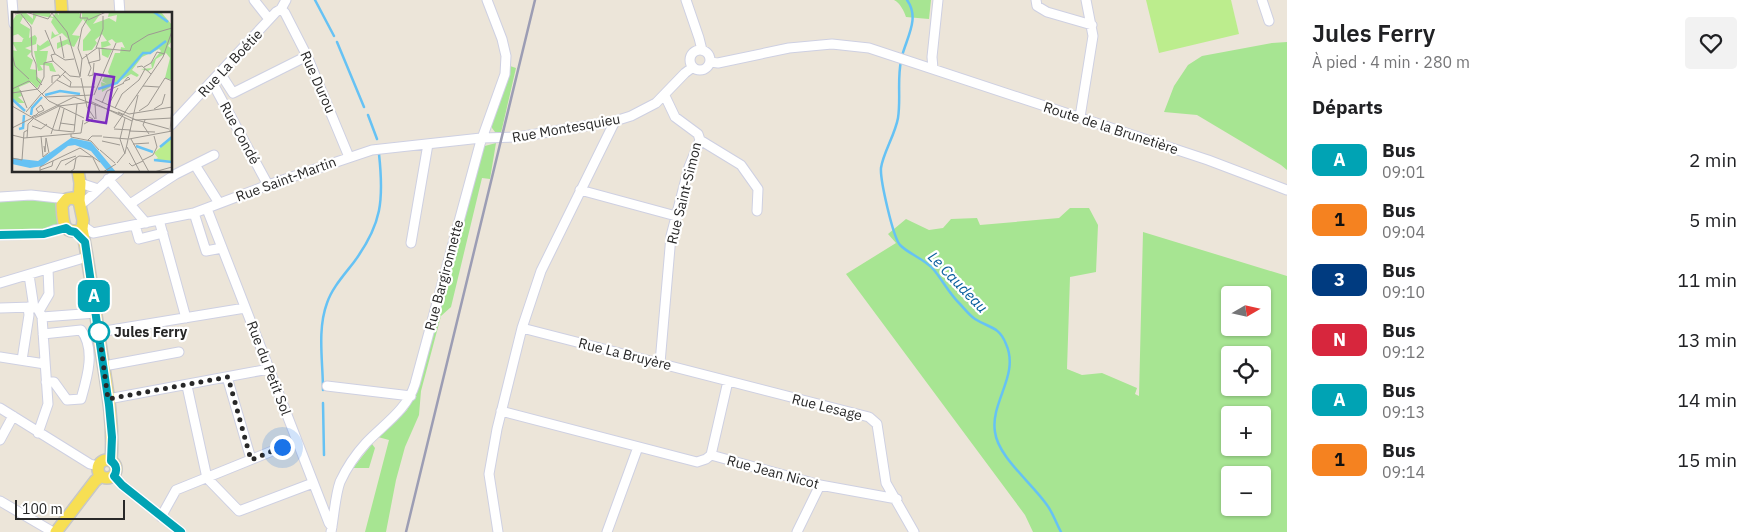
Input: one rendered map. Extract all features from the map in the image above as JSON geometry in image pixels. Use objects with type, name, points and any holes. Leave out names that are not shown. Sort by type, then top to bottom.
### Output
[{"type":"main road","points":[[78,172],[80,230],[85,242],[104,366],[112,437],[111,461],[116,467],[114,476],[109,478],[100,471]]},
{"type":"main road","points":[[80,202],[73,198],[67,199],[62,205],[63,222],[80,230]]},
{"type":"main road","points":[[55,532],[95,481],[102,461],[111,461]]},
{"type":"street","points":[[254,0],[270,19]]},
{"type":"street","name":"Rue La Boétie","points":[[172,124],[281,9],[286,0]]},
{"type":"street","name":"Rue Bargironnette","points":[[332,529],[340,483],[350,465],[365,444],[403,408],[411,396],[481,138],[505,74],[506,56],[487,0]]},
{"type":"street","points":[[686,0],[702,50],[709,56],[710,62]]},
{"type":"street","points":[[710,62],[718,63],[788,48],[832,44],[869,48],[933,68],[932,57],[938,0]]},
{"type":"street","points":[[1036,0],[1038,6],[1048,12],[1092,25]]},
{"type":"street","points":[[1080,117],[1093,36],[1086,0]]},
{"type":"street","points":[[1262,0],[1268,21]]},
{"type":"street","name":"Rue Durou","points":[[281,9],[307,56],[349,157]]},
{"type":"street","points":[[702,50],[696,51],[692,55],[690,61],[693,67],[698,70],[704,69],[710,62]]},
{"type":"street","points":[[220,73],[233,93],[307,56]]},
{"type":"street","name":"Rue Montesquieu","points":[[481,138],[518,137],[615,121],[646,109],[665,96],[685,73],[693,67]]},
{"type":"street","name":"Route de la Brunetière","points":[[933,68],[1208,160],[1287,190]]},
{"type":"street","name":"Rue Condé","points":[[212,82],[268,185]]},
{"type":"street","name":"Rue Saint-Simon","points":[[660,363],[671,236],[689,167],[700,140],[698,134],[675,117],[665,96]]},
{"type":"street","points":[[498,532],[488,474],[522,328],[542,271],[615,121]]},
{"type":"street","name":"Rue Saint-Martin","points":[[0,235],[44,234],[146,223],[207,209],[268,185],[378,149],[481,138]]},
{"type":"street","points":[[700,140],[741,165],[758,188],[756,211]]},
{"type":"street","points":[[410,243],[428,144]]},
{"type":"street","points":[[130,204],[173,172],[195,165],[214,155]]},
{"type":"street","points":[[195,165],[219,203]]},
{"type":"street","points":[[80,202],[90,198],[118,172]]},
{"type":"street","points":[[108,179],[146,223]]},
{"type":"street","points":[[80,183],[98,189]]},
{"type":"street","points":[[580,190],[676,216]]},
{"type":"street","points":[[0,197],[31,195],[67,199]]},
{"type":"street","name":"Rue du Petit Sol","points":[[207,209],[332,529]]},
{"type":"street","points":[[194,213],[206,251],[222,248]]},
{"type":"street","points":[[159,220],[186,318]]},
{"type":"street","points":[[135,225],[139,239],[163,233]]},
{"type":"street","points":[[0,283],[87,257]]},
{"type":"street","points":[[22,360],[29,315],[36,311],[49,294],[48,269]]},
{"type":"street","points":[[29,275],[36,311],[43,334],[48,404],[38,433]]},
{"type":"street","points":[[0,308],[96,313]]},
{"type":"street","points":[[99,332],[245,308]]},
{"type":"street","name":"Rue La Bruyère","points":[[522,328],[728,381]]},
{"type":"street","points":[[43,334],[81,330],[86,337],[89,359],[88,373],[81,399],[67,400],[54,382],[46,382]]},
{"type":"street","points":[[104,366],[179,352]]},
{"type":"street","points":[[0,357],[45,364]]},
{"type":"street","points":[[108,399],[187,386],[269,369]]},
{"type":"street","points":[[228,377],[251,460]]},
{"type":"street","points":[[711,455],[728,381]]},
{"type":"street","name":"Rue Lesage","points":[[728,381],[869,417],[874,420],[877,424],[886,483],[897,499]]},
{"type":"street","points":[[187,386],[207,478],[240,511],[313,483]]},
{"type":"street","points":[[327,386],[411,396]]},
{"type":"street","points":[[0,408],[100,471]]},
{"type":"street","name":"Rue Jean Nicot","points":[[501,412],[697,462],[711,455],[820,485],[897,499]]},
{"type":"street","points":[[0,440],[13,416]]},
{"type":"street","points":[[161,517],[176,490],[297,441]]},
{"type":"street","points":[[607,532],[638,447]]},
{"type":"street","points":[[114,476],[122,485],[181,532]]},
{"type":"street","points":[[798,532],[820,485]]},
{"type":"street","points":[[897,499],[914,532]]},
{"type":"street","points":[[0,501],[55,532]]},
{"type":"green space","points":[[894,0],[931,0],[929,19],[906,17],[900,5]]},
{"type":"green space","points":[[1146,0],[1231,0],[1239,34],[1159,53]]},
{"type":"green space","points":[[1287,42],[1287,170],[1197,115],[1164,112],[1174,86],[1188,65],[1202,56]]},
{"type":"green space","points":[[510,66],[516,68],[501,133],[495,132],[491,122],[509,77]]},
{"type":"green space","points":[[496,143],[490,179],[482,178],[451,307],[441,316],[421,391],[419,415],[405,447],[396,480],[386,532],[365,532],[389,440],[378,437],[407,410],[416,394],[478,166],[481,147]]},
{"type":"green space","points":[[57,200],[62,226],[55,229],[0,232],[0,201]]},
{"type":"green space","points":[[1070,208],[1089,208],[1098,225],[1096,272],[1070,277],[1067,369],[1082,375],[1102,373],[1137,388],[1135,394],[1139,396],[1143,232],[1287,276],[1287,532],[1033,532],[1025,515],[846,274],[896,243],[888,234],[906,219],[929,230],[943,228],[951,219],[977,218],[980,225],[1059,218]]},
{"type":"green space","points":[[372,444],[375,448],[369,468],[353,468]]},
{"type":"waterway","points":[[315,0],[334,36]]},
{"type":"waterway","name":"Le Caudeau","points":[[902,56],[912,21],[911,7],[907,0]]},
{"type":"waterway","points":[[337,42],[364,107]]},
{"type":"waterway","name":"Le Caudeau","points":[[901,61],[898,118],[881,168],[885,196],[897,240],[908,252],[930,266],[971,316],[993,328],[1003,338],[1009,355],[1009,367],[995,421],[997,441],[1009,460],[1047,505],[1061,532]]},
{"type":"waterway","points":[[368,115],[377,139]]},
{"type":"waterway","points":[[323,390],[321,335],[324,313],[332,292],[363,248],[376,223],[381,198],[379,154]]},
{"type":"waterway","points":[[323,403],[324,455]]},
{"type":"railway","points":[[406,532],[535,0]]},
{"type":"bus line","name":"A","points":[[0,235],[44,234],[66,228],[75,232],[85,242],[109,405],[112,437],[111,461],[116,467],[114,476],[122,485],[181,532]]},
{"type":"place","name":"Jules Ferry","points":[[99,332]]},
{"type":"route","points":[[99,332],[108,399],[228,377],[251,460],[282,447]]}]
